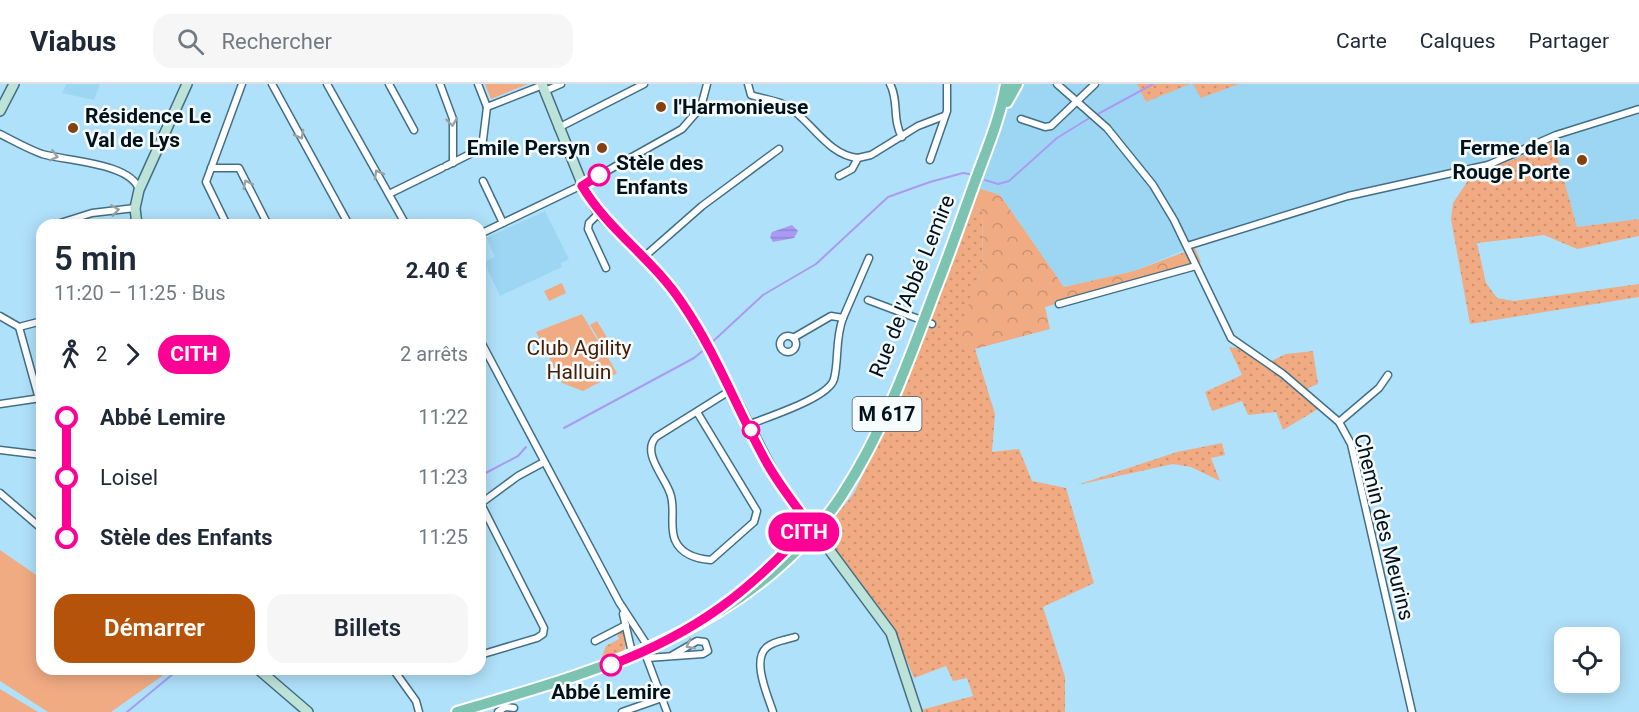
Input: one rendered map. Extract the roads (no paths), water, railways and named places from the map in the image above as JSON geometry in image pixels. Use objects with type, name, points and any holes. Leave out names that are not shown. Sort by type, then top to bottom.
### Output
[{"type":"main road","name":"Rue de l'Abbé Lemire","points":[[1002,109],[1006,84]]},
{"type":"main road","name":"Rue de l'Abbé Lemire","points":[[456,712],[497,708],[511,696],[647,653],[702,622],[735,599],[812,527],[837,492],[865,445],[925,321],[953,227],[973,186],[1002,109],[1017,84]]},
{"type":"street","points":[[0,99],[8,84]]},
{"type":"street","points":[[0,111],[14,84]]},
{"type":"street","points":[[224,219],[207,185],[242,84]]},
{"type":"street","points":[[272,84],[346,219]]},
{"type":"street","points":[[327,84],[403,219]]},
{"type":"street","points":[[389,84],[414,130]]},
{"type":"street","points":[[440,84],[453,119],[447,166]]},
{"type":"street","points":[[389,194],[483,146],[484,116],[487,107],[478,84]]},
{"type":"street","points":[[487,107],[543,87],[561,84]]},
{"type":"street","points":[[558,128],[644,84]]},
{"type":"street","points":[[486,231],[582,186],[682,129],[700,107],[708,84]]},
{"type":"street","points":[[748,84],[751,95],[785,105],[846,156],[858,158],[871,155],[918,126],[944,116]]},
{"type":"street","points":[[890,84],[896,126],[902,136]]},
{"type":"street","points":[[930,160],[948,107],[947,84]]},
{"type":"street","points":[[1021,119],[1045,128],[1051,126],[1095,84]]},
{"type":"street","points":[[136,219],[135,208],[139,190],[183,85]]},
{"type":"street","name":"Chemin des Meurins","points":[[1057,85],[1099,120],[1153,185],[1187,246],[1233,341],[1283,374],[1339,422],[1351,444],[1412,712]]},
{"type":"street","points":[[543,87],[582,186],[599,213],[644,257],[677,295],[712,354],[776,478],[891,633],[917,712]]},
{"type":"street","points":[[1187,246],[1348,196],[1498,161],[1556,135],[1639,109]]},
{"type":"street","points":[[0,134],[44,154],[109,167],[134,181],[139,190]]},
{"type":"street","points":[[644,257],[702,206],[779,148]]},
{"type":"street","points":[[839,176],[852,169],[858,158]]},
{"type":"street","points":[[211,168],[239,168],[265,219]]},
{"type":"street","points":[[483,181],[503,223]]},
{"type":"street","points":[[73,219],[89,214],[135,208]]},
{"type":"street","points":[[599,213],[589,223],[588,229],[606,268]]},
{"type":"street","points":[[748,425],[828,390],[834,379],[836,343],[843,318],[870,258]]},
{"type":"street","points":[[1059,304],[1196,266]]},
{"type":"street","points":[[868,300],[925,321]]},
{"type":"street","points":[[793,338],[833,315],[843,318]]},
{"type":"street","points":[[0,316],[19,327],[36,384]]},
{"type":"street","points":[[19,327],[36,323]]},
{"type":"street","points":[[486,351],[647,653],[667,712]]},
{"type":"street","points":[[1339,422],[1375,391],[1388,375]]},
{"type":"street","points":[[697,412],[758,513],[754,522],[711,560],[686,553],[675,541],[671,494],[650,450],[653,440],[731,390]]},
{"type":"street","points":[[0,404],[36,399]]},
{"type":"street","points":[[0,450],[36,454]]},
{"type":"street","points":[[486,500],[518,476],[544,462]]},
{"type":"street","points":[[0,493],[36,524]]},
{"type":"street","points":[[486,514],[544,628],[540,636],[486,653]]},
{"type":"street","points":[[619,602],[633,657]]},
{"type":"street","points":[[596,641],[626,625]]},
{"type":"street","points":[[773,712],[761,667],[761,657],[769,646],[795,637]]},
{"type":"street","points":[[647,653],[671,656],[703,654],[708,648],[705,642],[697,641],[671,656]]},
{"type":"street","points":[[265,675],[308,712]]},
{"type":"street","points":[[397,675],[416,701],[419,712]]},
{"type":"street","points":[[511,696],[515,710]]},
{"type":"street","points":[[622,712],[662,698]]},
{"type":"street","points":[[497,708],[505,707],[515,710]]},
{"type":"waterway","points":[[1096,115],[1153,84]]},
{"type":"waterway","points":[[985,180],[998,184],[1009,181],[1057,138],[1091,117]]},
{"type":"waterway","points":[[709,345],[763,295],[816,264],[888,197],[930,182],[963,173],[969,174]]},
{"type":"waterway","points":[[564,428],[694,358],[705,349]]},
{"type":"waterway","points":[[486,473],[518,456],[526,447]]},
{"type":"waterway","points":[[127,712],[172,675]]},
{"type":"place","name":"l'Harmonieuse","points":[[661,107]]},
{"type":"place","name":"Résidence Le Val de Lys","points":[[73,128]]},
{"type":"place","name":"Emile Persyn","points":[[602,148]]},
{"type":"place","name":"Ferme de la Rouge Porte","points":[[1582,160]]},
{"type":"place","name":"Stèle des Enfants","points":[[599,175]]},
{"type":"place","name":"Abbé Lemire","points":[[611,665]]},
{"type":"park label","name":"Club Agility Halluin","points":[[579,360]]}]
